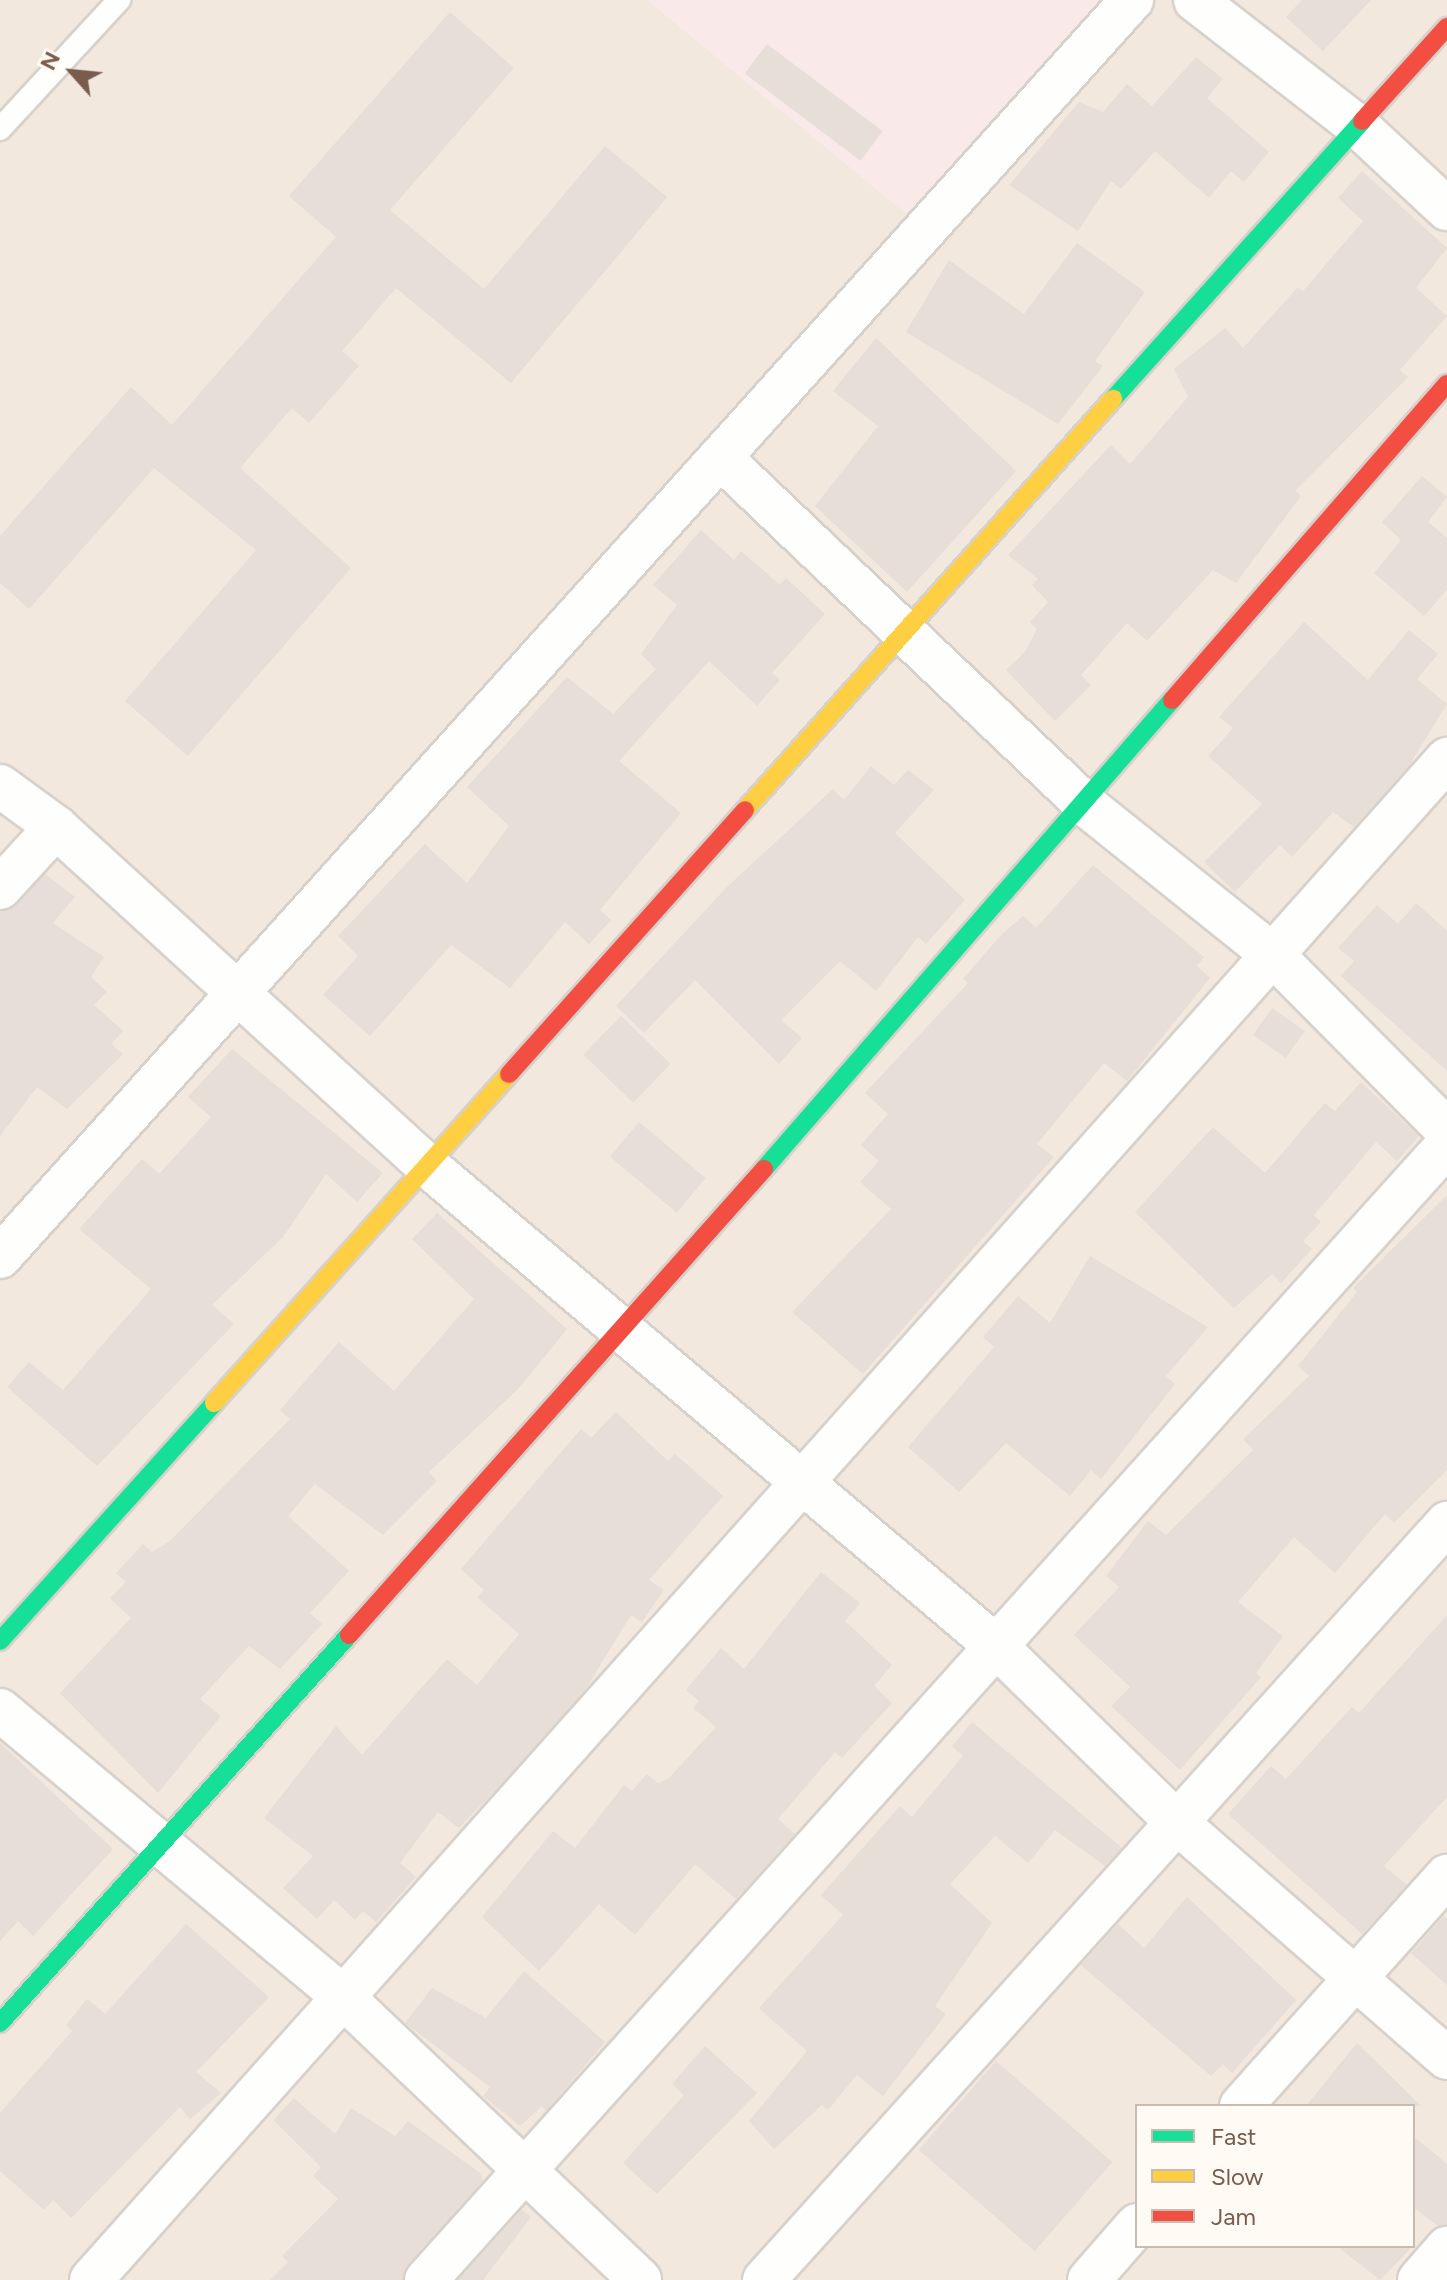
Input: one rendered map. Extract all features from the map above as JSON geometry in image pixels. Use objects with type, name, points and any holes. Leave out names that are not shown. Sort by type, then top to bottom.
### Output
[{"type":"street","points":[[0,1257],[238,990],[723,460],[1132,0]]},
{"type":"street","points":[[1195,0],[1360,128],[1447,209]]},
{"type":"street","points":[[0,1641],[423,1162],[902,636],[1360,128],[1447,27]]},
{"type":"street","points":[[0,2023],[161,1850],[1087,806],[1447,384]]},
{"type":"street","points":[[723,460],[902,636],[1087,806],[1272,954],[1447,1130]]},
{"type":"street","points":[[91,2280],[1447,759]]},
{"type":"street","points":[[0,786],[56,827],[423,1162],[805,1480],[996,1646],[1174,1820],[1447,2058]]},
{"type":"street","points":[[0,888],[56,827]]},
{"type":"street","points":[[426,2280],[1447,1145]]},
{"type":"street","points":[[764,2280],[1174,1820],[1447,1523]]},
{"type":"street","points":[[0,1710],[161,1850],[344,1998],[521,2173],[640,2280]]},
{"type":"street","points":[[1243,2104],[1447,1876]]},
{"type":"street","points":[[1089,2280],[1135,2227]]},
{"type":"street","points":[[1419,2280],[1447,2248]]},
{"type":"lane","points":[[0,129],[119,0]]},
{"type":"shaded area","points":[[0,0],[1447,0],[1447,2280],[0,2280]]},
{"type":"shaded area","points":[[647,0],[1104,0],[910,217]]},
{"type":"building","points":[[1302,0],[1371,0],[1323,51],[1286,17]]},
{"type":"building","points":[[450,12],[514,68],[390,210],[484,289],[605,146],[667,197],[511,383],[396,288],[342,351],[359,366],[309,423],[292,408],[240,468],[351,568],[188,756],[125,701],[256,550],[154,468],[29,609],[0,583],[0,536],[131,387],[172,425],[336,237],[289,196]]},
{"type":"building","points":[[767,44],[883,131],[861,161],[745,74]]},
{"type":"building","points":[[1196,57],[1223,79],[1207,98],[1269,152],[1244,182],[1231,171],[1209,198],[1155,151],[1121,189],[1111,181],[1078,231],[1009,185],[1079,102],[1103,112],[1127,84],[1152,106]]},
{"type":"building","points":[[1362,171],[1447,248],[1416,288],[1447,316],[1400,370],[1408,377],[1295,491],[1301,496],[1236,583],[1213,570],[1147,641],[1127,623],[1081,675],[1091,685],[1055,721],[1006,670],[1024,653],[1037,629],[1030,622],[1048,602],[1032,585],[1038,579],[1008,555],[1111,445],[1130,464],[1188,397],[1174,369],[1225,328],[1243,348],[1298,287],[1303,291],[1363,221],[1338,198]]},
{"type":"building","points":[[1077,243],[1145,292],[1095,361],[1103,366],[1058,424],[906,332],[949,260],[1024,314]]},
{"type":"building","points":[[876,338],[1016,471],[907,592],[815,506],[878,426],[833,391]]},
{"type":"building","points":[[1422,476],[1447,497],[1428,522],[1447,538],[1447,590],[1424,616],[1374,573],[1401,540],[1382,522]]},
{"type":"building","points":[[701,530],[734,560],[741,551],[780,585],[786,578],[825,614],[772,673],[780,680],[757,706],[709,661],[619,761],[681,813],[600,910],[611,920],[589,944],[565,922],[510,988],[451,945],[370,1036],[323,995],[358,956],[338,936],[425,844],[467,883],[509,826],[467,787],[567,677],[613,714],[656,669],[641,654],[677,605],[653,585]]},
{"type":"building","points":[[1304,622],[1368,680],[1409,630],[1438,654],[1417,679],[1447,704],[1409,766],[1354,827],[1333,812],[1292,857],[1280,845],[1235,892],[1204,862],[1262,804],[1208,756],[1233,728],[1219,717]]},
{"type":"building","points":[[871,766],[894,785],[908,770],[934,790],[895,833],[965,900],[926,944],[918,937],[876,991],[840,961],[781,1020],[802,1038],[779,1064],[695,980],[644,1033],[616,1006],[726,888],[833,789],[844,800]]},
{"type":"building","points":[[1093,865],[1204,957],[1197,966],[1210,978],[1127,1081],[1104,1063],[1037,1144],[1054,1157],[863,1374],[792,1312],[891,1209],[860,1182],[879,1161],[861,1145],[888,1114],[865,1093],[968,983],[963,979],[1001,935],[1023,916],[1036,928]]},
{"type":"building","points":[[45,874],[75,897],[53,923],[104,957],[91,977],[107,992],[94,1005],[123,1031],[111,1044],[123,1054],[67,1109],[37,1087],[0,1136],[0,911],[17,905]]},
{"type":"building","points":[[1416,903],[1447,931],[1447,1071],[1341,976],[1354,961],[1338,948],[1377,905],[1398,924]]},
{"type":"building","points":[[1272,1008],[1305,1031],[1286,1058],[1253,1035]]},
{"type":"building","points":[[621,1016],[671,1064],[633,1103],[583,1055]]},
{"type":"building","points":[[232,1049],[383,1173],[357,1202],[326,1174],[283,1237],[212,1305],[234,1324],[97,1466],[7,1387],[29,1362],[63,1390],[151,1289],[79,1229],[142,1159],[159,1174],[211,1117],[188,1097]]},
{"type":"building","points":[[1361,1082],[1419,1136],[1397,1161],[1376,1142],[1314,1215],[1321,1222],[1303,1241],[1312,1249],[1281,1283],[1272,1274],[1234,1308],[1135,1212],[1213,1127],[1265,1173],[1325,1103],[1335,1111]]},
{"type":"building","points":[[639,1122],[706,1178],[677,1212],[610,1156]]},
{"type":"building","points":[[1447,1195],[1447,1470],[1394,1523],[1385,1514],[1335,1573],[1294,1537],[1238,1602],[1283,1636],[1256,1673],[1261,1677],[1180,1770],[1111,1706],[1130,1687],[1074,1635],[1119,1587],[1106,1576],[1148,1521],[1166,1535],[1253,1450],[1243,1439],[1309,1376],[1298,1366],[1357,1292],[1353,1288]]},
{"type":"building","points":[[437,1213],[567,1329],[519,1388],[429,1472],[437,1481],[383,1535],[315,1484],[288,1516],[349,1571],[310,1613],[322,1624],[280,1669],[249,1646],[200,1699],[221,1716],[158,1793],[60,1693],[131,1618],[110,1598],[126,1582],[116,1573],[143,1544],[152,1552],[169,1542],[290,1419],[280,1410],[339,1342],[394,1391],[474,1299],[412,1239]]},
{"type":"building","points":[[1090,1256],[1208,1327],[1166,1376],[1175,1384],[1101,1479],[1091,1470],[1070,1496],[1006,1443],[959,1492],[908,1447],[994,1347],[983,1337],[1018,1296],[1050,1323]]},
{"type":"building","points":[[616,1412],[668,1461],[675,1454],[723,1496],[649,1580],[664,1590],[642,1622],[631,1615],[585,1690],[503,1782],[459,1828],[438,1812],[400,1863],[416,1877],[376,1922],[363,1911],[355,1920],[334,1900],[317,1919],[283,1888],[313,1856],[264,1818],[336,1726],[362,1755],[447,1659],[477,1685],[519,1634],[477,1597],[484,1590],[461,1569],[581,1429],[591,1438]]},
{"type":"building","points":[[821,1572],[860,1603],[845,1621],[892,1665],[874,1686],[892,1703],[842,1758],[835,1752],[778,1819],[795,1834],[736,1899],[695,1864],[635,1935],[599,1904],[539,1971],[482,1917],[553,1831],[575,1848],[624,1785],[632,1791],[647,1774],[658,1783],[669,1778],[716,1727],[693,1708],[699,1701],[686,1690],[721,1648],[744,1669]]},
{"type":"building","points":[[1447,1615],[1447,1797],[1384,1866],[1407,1885],[1362,1934],[1228,1814],[1271,1766],[1286,1779],[1352,1707],[1359,1713]]},
{"type":"building","points":[[972,1722],[1122,1848],[1105,1866],[1055,1830],[1028,1863],[995,1836],[950,1884],[992,1923],[935,2006],[946,2014],[883,2096],[857,2075],[828,2110],[822,2105],[774,2149],[749,2121],[807,2051],[759,2008],[843,1915],[821,1895],[900,1806],[912,1817],[963,1756],[952,1746]]},
{"type":"building","points":[[0,1743],[113,1849],[33,1936],[18,1921],[0,1941]]},
{"type":"building","points":[[1187,1897],[1296,2000],[1232,2073],[1223,2064],[1211,2076],[1081,1965],[1118,1924],[1144,1948]]},
{"type":"building","points":[[1444,1916],[1447,1919],[1447,1985],[1411,1953]]},
{"type":"building","points":[[186,1924],[269,1997],[196,2072],[221,2093],[190,2119],[180,2107],[71,2218],[53,2200],[44,2210],[0,2171],[0,2113],[72,2031],[66,2025],[87,1999],[105,2014]]},
{"type":"building","points":[[524,1971],[605,2042],[546,2111],[542,2106],[520,2126],[483,2096],[490,2087],[405,2023],[432,1988],[486,2018]]},
{"type":"building","points":[[1357,2043],[1421,2106],[1415,2104],[1308,2104]]},
{"type":"building","points":[[705,2046],[757,2093],[657,2194],[623,2163],[684,2095],[672,2084]]},
{"type":"building","points":[[996,2061],[1112,2162],[1035,2251],[919,2150]]},
{"type":"building","points":[[294,2098],[335,2134],[351,2108],[395,2136],[408,2121],[480,2173],[483,2181],[408,2264],[403,2280],[270,2280],[288,2262],[282,2256],[338,2199],[313,2176],[321,2167],[273,2120]]},
{"type":"building","points":[[1415,2138],[1447,2164],[1447,2225],[1438,2226],[1415,2209]]},
{"type":"building","points":[[522,2210],[531,2217],[483,2280],[458,2280]]},
{"type":"building","points":[[1340,2248],[1411,2248],[1380,2280]]},
{"type":"traffic: fast","points":[[1113,399],[1362,121]]},
{"type":"traffic: fast","points":[[764,1169],[1172,700]]},
{"type":"traffic: fast","points":[[0,1641],[214,1403]]},
{"type":"traffic: fast","points":[[0,2023],[349,1635]]},
{"type":"traffic: slow","points":[[745,810],[1113,399]]},
{"type":"traffic: slow","points":[[214,1403],[509,1074]]},
{"type":"traffic: jam","points":[[1362,121],[1447,27]]},
{"type":"traffic: jam","points":[[1172,700],[1447,384]]},
{"type":"traffic: jam","points":[[509,1074],[745,810]]},
{"type":"traffic: jam","points":[[349,1635],[764,1169]]}]
